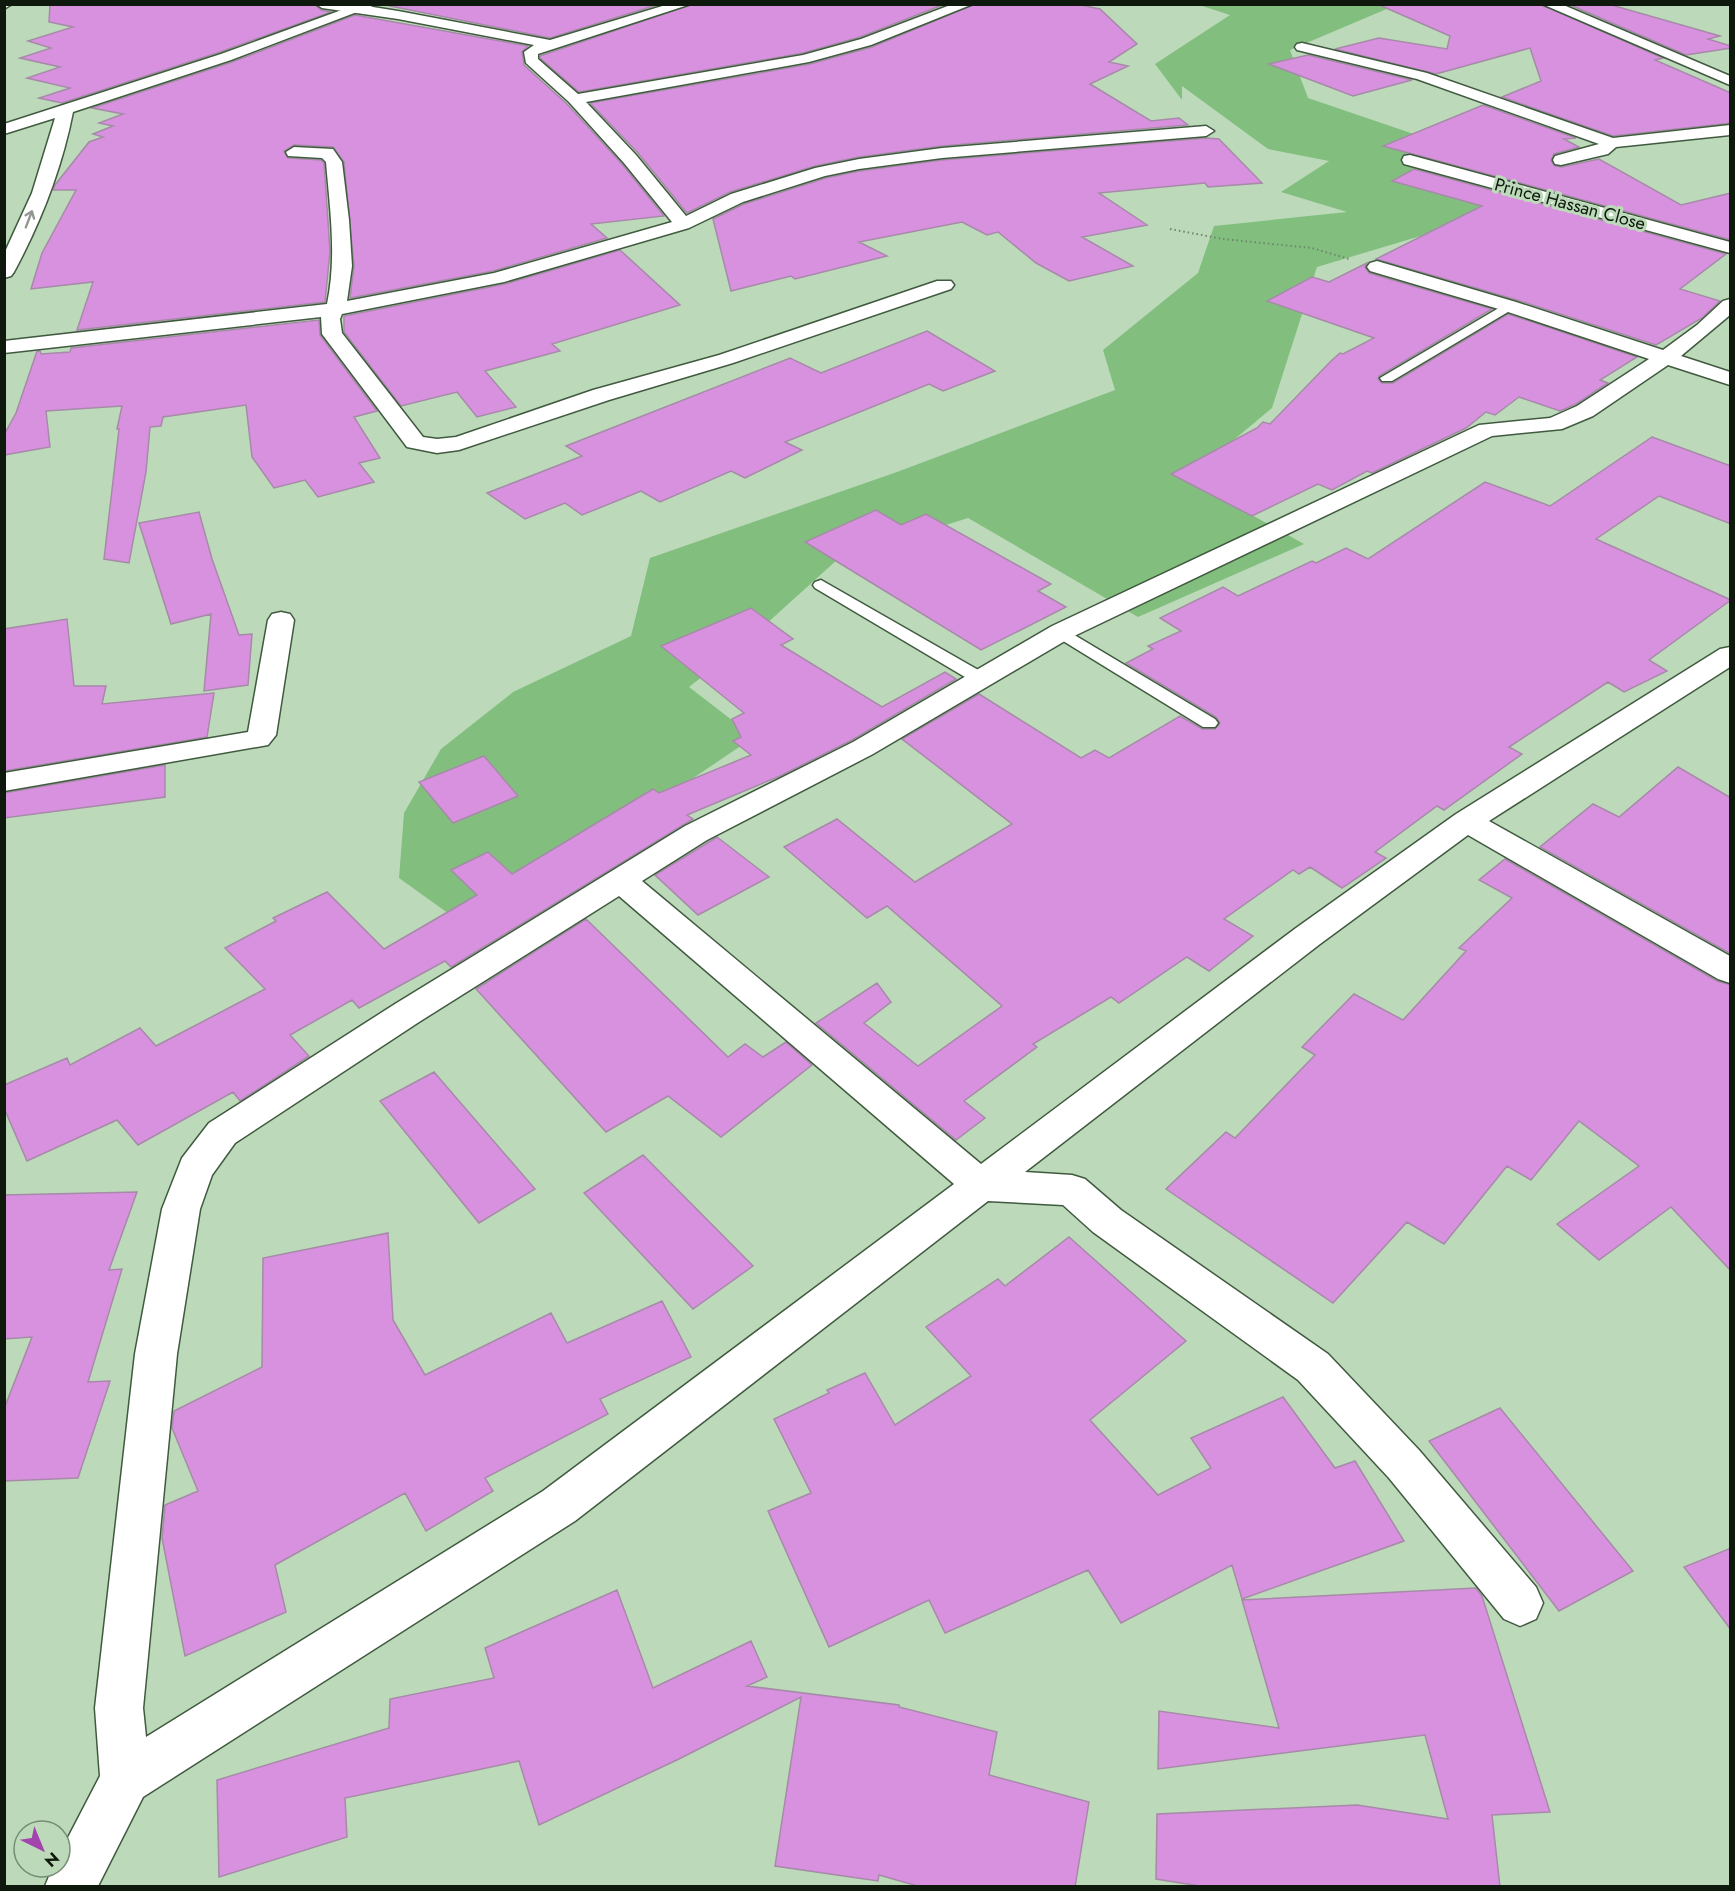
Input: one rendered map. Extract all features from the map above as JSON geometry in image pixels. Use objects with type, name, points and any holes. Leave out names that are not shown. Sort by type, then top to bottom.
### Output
[{"type":"street","points":[[322,4],[356,11],[398,15],[550,44]]},
{"type":"street","points":[[4,129],[226,57],[372,4]]},
{"type":"street","points":[[683,224],[630,159],[574,99],[531,60],[531,52],[550,44],[685,4]]},
{"type":"street","points":[[574,99],[804,59],[866,42],[967,4]]},
{"type":"street","points":[[1548,4],[1731,81]]},
{"type":"street","points":[[1302,47],[1420,75],[1556,126],[1612,143],[1731,130]]},
{"type":"street","points":[[4,272],[17,249],[61,137],[65,110]]},
{"type":"street","points":[[4,137],[31,138],[31,121]]},
{"type":"street","points":[[4,347],[337,309],[497,278],[683,224],[737,198],[821,172],[859,164],[942,153],[1206,130]]},
{"type":"street","points":[[1561,160],[1602,150],[1612,143]]},
{"type":"street","points":[[294,152],[327,153],[334,162],[343,246],[337,309],[330,319],[332,334],[415,442],[437,446],[459,443],[601,395],[726,359],[944,285]]},
{"type":"street","name":"Prince Hassan Close","points":[[1410,160],[1731,248]]},
{"type":"street","points":[[1377,267],[1509,306],[1731,379]]},
{"type":"street","points":[[71,1887],[124,1779],[119,1708],[156,1354],[181,1209],[195,1169],[222,1133],[696,833],[864,748],[1061,632],[1487,430],[1554,424],[1585,411],[1665,358],[1731,305]]},
{"type":"street","points":[[4,782],[258,739],[262,735],[281,620]]},
{"type":"street","points":[[124,1779],[559,1506],[1308,936],[1467,821],[1731,655]]},
{"type":"street","points":[[1467,821],[1731,971]]},
{"type":"street","points":[[620,879],[981,1185],[1072,1190],[1107,1221],[1313,1367],[1404,1464],[1520,1603]]},
{"type":"lane","points":[[1387,378],[1509,306]]},
{"type":"lane","points":[[821,585],[981,679]]},
{"type":"lane","points":[[1061,632],[1209,723]]},
{"type":"path","points":[[1170,229],[1223,239],[1312,248],[1377,267]]},
{"type":"green space","points":[[1199,5],[1396,5],[1290,50],[1308,98],[1496,162],[1474,220],[1317,267],[1272,408],[1187,479],[1304,544],[1138,617],[968,518],[838,559],[744,644],[689,687],[754,737],[470,929],[399,878],[404,813],[441,749],[513,692],[631,636],[650,558],[897,472],[1115,390],[1103,350],[1198,273],[1214,226],[1347,212],[1281,192],[1329,161],[1268,149],[1182,86],[1182,100],[1155,64],[1230,15]]},
{"type":"building","points":[[50,4],[314,4],[321,10],[331,12],[220,52],[62,103],[39,98],[70,88],[27,78],[60,67],[20,58],[51,48],[28,41],[73,27],[49,22]]},
{"type":"building","points":[[380,4],[660,4],[550,38]]},
{"type":"building","points":[[693,4],[945,4],[860,37],[803,53],[579,92],[540,58],[540,56]]},
{"type":"building","points":[[975,4],[1076,4],[1100,9],[1137,44],[1109,62],[1128,66],[1090,84],[1151,121],[1179,118],[1188,125],[942,146],[859,157],[815,166],[730,192],[687,213],[638,153],[590,103],[810,64],[872,47]]},
{"type":"building","points":[[1377,4],[1540,4],[1663,58],[1655,60],[1731,93],[1731,123],[1613,136],[1502,97],[1541,81],[1530,48],[1436,74],[1335,49],[1379,38],[1447,49],[1450,36]]},
{"type":"building","points":[[1568,4],[1608,4],[1720,36],[1708,39],[1731,46],[1731,48],[1686,55]]},
{"type":"building","points":[[355,15],[528,46],[522,52],[524,65],[567,104],[622,164],[664,216],[591,224],[607,238],[493,271],[350,298],[354,266],[344,162],[333,147],[294,145],[284,151],[288,158],[321,160],[324,163],[330,251],[325,302],[77,330],[93,282],[31,289],[42,253],[76,190],[53,190],[55,185],[89,142],[103,137],[93,134],[113,126],[99,123],[123,114],[92,108],[232,62]]},
{"type":"building","points":[[1308,55],[1412,80],[1353,96],[1269,64]]},
{"type":"building","points":[[1483,105],[1576,138],[1564,139],[1579,147],[1554,154],[1551,161],[1555,166],[1562,167],[1599,159],[1681,205],[1731,193],[1731,240],[1383,146]]},
{"type":"building","points":[[1206,138],[1219,139],[1262,183],[1208,187],[1205,183],[1099,193],[1147,225],[1082,237],[1133,266],[1069,281],[1036,263],[998,232],[987,235],[962,222],[859,242],[887,256],[795,279],[791,276],[731,291],[713,219],[744,204],[826,178],[859,171],[942,160]]},
{"type":"building","points":[[1414,169],[1726,254],[1680,289],[1720,301],[1702,318],[1656,345],[1517,300],[1376,259],[1482,206],[1392,181]]},
{"type":"building","points":[[620,250],[680,305],[552,344],[560,351],[485,371],[516,407],[477,417],[457,392],[401,406],[344,332],[344,316],[505,284]]},
{"type":"building","points":[[1367,263],[1365,267],[1369,273],[1492,309],[1379,376],[1378,379],[1382,383],[1393,383],[1508,314],[1637,357],[1600,380],[1608,383],[1576,404],[1560,411],[1519,397],[1495,415],[1486,412],[1466,428],[1372,473],[1367,471],[1332,490],[1318,484],[1252,516],[1171,474],[1257,428],[1263,422],[1270,424],[1340,353],[1343,354],[1374,338],[1267,301],[1312,277],[1329,282]]},
{"type":"building","points":[[319,320],[320,335],[377,411],[354,417],[380,458],[359,463],[374,482],[318,497],[305,480],[274,488],[252,457],[246,405],[163,417],[161,426],[150,427],[146,472],[129,563],[104,559],[119,429],[117,429],[122,406],[46,411],[50,447],[4,455],[4,435],[16,413],[37,351],[41,354],[70,352],[71,348]]},
{"type":"building","points":[[927,331],[995,371],[943,391],[929,384],[785,442],[802,450],[745,478],[731,471],[660,502],[641,491],[582,515],[565,503],[525,519],[487,493],[582,456],[566,446],[790,358],[821,373]]},
{"type":"building","points":[[1652,437],[1731,466],[1731,524],[1659,496],[1596,539],[1731,600],[1649,660],[1667,671],[1624,692],[1608,682],[1509,747],[1522,754],[1444,810],[1437,806],[1375,852],[1386,858],[1342,888],[1310,867],[1299,874],[1293,870],[1224,919],[1253,936],[1209,971],[1187,957],[1119,1003],[1111,997],[1033,1044],[1037,1047],[964,1101],[985,1118],[956,1140],[816,1023],[877,983],[891,1002],[864,1023],[918,1066],[1002,1006],[887,906],[867,918],[784,847],[837,819],[915,882],[1012,824],[902,739],[979,694],[1081,758],[1095,750],[1109,758],[1180,716],[1202,729],[1215,729],[1220,723],[1216,717],[1126,663],[1153,649],[1148,646],[1181,631],[1160,618],[1223,587],[1238,596],[1312,561],[1316,563],[1346,548],[1368,559],[1485,482],[1550,506]]},
{"type":"building","points":[[876,510],[901,525],[926,514],[1051,584],[1038,591],[1066,607],[981,650],[805,542]]},
{"type":"building","points":[[199,512],[212,559],[239,635],[252,634],[248,685],[204,691],[211,614],[171,624],[139,523]]},
{"type":"building","points":[[751,608],[793,639],[781,645],[882,707],[945,672],[956,679],[852,740],[780,776],[687,815],[693,819],[451,967],[445,961],[359,1008],[352,1000],[290,1035],[309,1056],[240,1101],[233,1092],[138,1145],[117,1120],[27,1161],[4,1108],[4,1085],[67,1058],[70,1065],[140,1028],[156,1046],[265,989],[225,948],[276,921],[273,918],[327,892],[384,949],[477,895],[451,870],[488,852],[512,874],[653,789],[659,793],[751,755],[733,741],[741,737],[732,719],[744,713],[661,646]]},
{"type":"building","points":[[67,619],[74,686],[106,686],[102,704],[214,693],[207,737],[4,771],[4,629]]},
{"type":"building","points":[[484,756],[518,796],[453,823],[419,782]]},
{"type":"building","points":[[165,765],[165,797],[4,818],[4,793]]},
{"type":"building","points":[[1678,767],[1731,798],[1731,954],[1540,847],[1593,804],[1619,817]]},
{"type":"building","points":[[717,837],[769,877],[698,915],[655,875]]},
{"type":"building","points":[[1505,859],[1717,981],[1731,985],[1731,1271],[1671,1207],[1599,1260],[1557,1224],[1639,1166],[1579,1121],[1531,1180],[1507,1166],[1444,1244],[1407,1222],[1333,1303],[1166,1189],[1226,1132],[1235,1138],[1315,1055],[1302,1047],[1354,994],[1403,1020],[1466,951],[1459,948],[1512,898],[1479,880]]},
{"type":"building","points":[[586,919],[728,1057],[745,1044],[763,1057],[786,1042],[812,1065],[721,1137],[668,1096],[606,1132],[476,989]]},
{"type":"building","points":[[434,1072],[535,1189],[479,1223],[380,1101]]},
{"type":"building","points":[[643,1155],[753,1266],[693,1309],[584,1193]]},
{"type":"building","points":[[137,1192],[109,1270],[122,1269],[88,1382],[110,1381],[78,1478],[4,1481],[4,1409],[32,1337],[4,1339],[4,1195]]},
{"type":"building","points":[[388,1233],[393,1320],[425,1375],[551,1313],[567,1343],[662,1301],[691,1357],[600,1399],[608,1414],[485,1478],[493,1491],[426,1531],[405,1493],[275,1565],[286,1612],[185,1656],[162,1538],[165,1505],[198,1491],[172,1428],[174,1411],[262,1367],[263,1258]]},
{"type":"building","points":[[1069,1237],[1186,1341],[1090,1420],[1158,1495],[1211,1468],[1191,1438],[1283,1397],[1335,1468],[1355,1461],[1404,1541],[1242,1599],[1232,1565],[1121,1623],[1088,1570],[945,1633],[929,1600],[829,1647],[768,1511],[811,1493],[774,1419],[829,1393],[827,1390],[865,1373],[895,1425],[971,1376],[926,1327],[998,1279],[1005,1286]]},
{"type":"building","points":[[1500,1408],[1633,1571],[1559,1611],[1429,1441]]},
{"type":"building","points":[[1731,1548],[1731,1630],[1684,1567]]},
{"type":"building","points":[[1476,1588],[1482,1596],[1550,1812],[1492,1815],[1500,1887],[1206,1887],[1156,1879],[1157,1814],[1357,1805],[1448,1819],[1425,1735],[1158,1769],[1159,1711],[1279,1728],[1242,1600]]},
{"type":"building","points":[[617,1590],[653,1688],[751,1641],[767,1677],[747,1686],[899,1705],[899,1707],[997,1732],[989,1775],[1089,1802],[1075,1887],[921,1887],[879,1875],[878,1881],[775,1866],[801,1697],[679,1759],[539,1825],[519,1761],[345,1798],[347,1837],[219,1877],[217,1780],[389,1728],[390,1699],[494,1678],[485,1648]]}]
